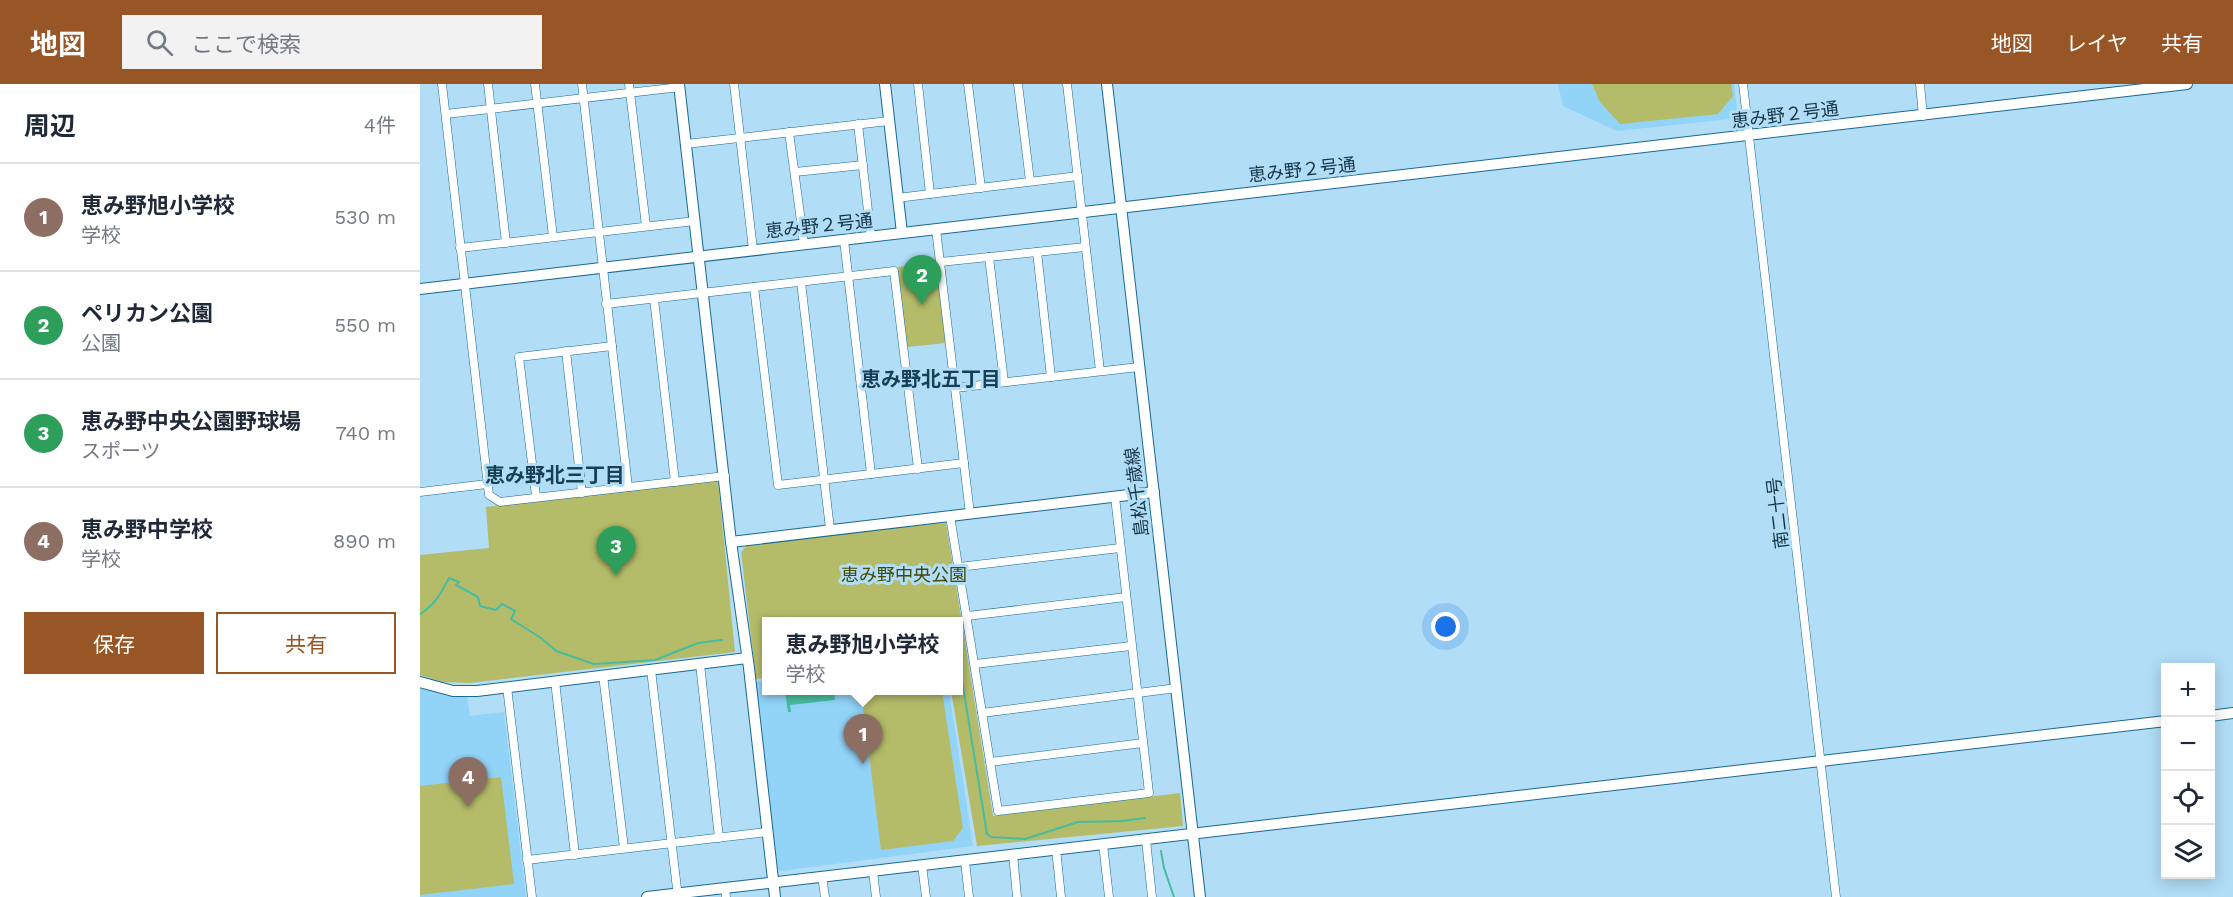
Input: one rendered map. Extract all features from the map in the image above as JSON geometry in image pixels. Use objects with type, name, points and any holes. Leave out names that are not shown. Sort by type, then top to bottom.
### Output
[{"type":"street","points":[[442,84],[489,495],[500,502],[536,496],[582,493],[725,476]]},
{"type":"street","points":[[488,84],[506,243]]},
{"type":"street","points":[[534,84],[553,237]]},
{"type":"street","points":[[582,84],[628,487]]},
{"type":"street","points":[[734,84],[753,250]]},
{"type":"street","points":[[885,84],[902,233]]},
{"type":"street","points":[[918,84],[930,194]]},
{"type":"street","points":[[968,84],[981,188]]},
{"type":"street","points":[[1018,84],[1029,182]]},
{"type":"street","points":[[1068,84],[1100,371]]},
{"type":"street","name":"島松千歳線","points":[[1107,84],[1200,897]]},
{"type":"street","name":"南二十号","points":[[1743,84],[1836,897]]},
{"type":"street","points":[[1920,84],[1922,110]]},
{"type":"street","name":"恵み野２号通","points":[[420,289],[1082,212],[1922,110],[2187,84]]},
{"type":"street","points":[[446,114],[583,98],[630,88],[680,85],[731,542],[775,897]]},
{"type":"street","points":[[630,88],[646,226]]},
{"type":"street","points":[[686,144],[889,121]]},
{"type":"street","points":[[858,124],[871,237]]},
{"type":"street","points":[[789,132],[804,244]]},
{"type":"street","points":[[795,172],[863,165]]},
{"type":"street","points":[[897,198],[1078,176]]},
{"type":"street","points":[[460,248],[695,221]]},
{"type":"street","points":[[936,229],[970,514]]},
{"type":"street","points":[[844,240],[871,474]]},
{"type":"street","points":[[940,262],[1085,247]]},
{"type":"street","points":[[1037,252],[1051,377]]},
{"type":"street","points":[[988,257],[1004,382]]},
{"type":"street","points":[[606,304],[894,271],[918,469]]},
{"type":"street","points":[[801,282],[830,529]]},
{"type":"street","points":[[754,287],[778,485],[964,463]]},
{"type":"street","points":[[654,299],[675,482]]},
{"type":"street","points":[[536,496],[519,357],[612,346]]},
{"type":"street","points":[[566,351],[582,493]]},
{"type":"street","points":[[955,388],[1139,367]]},
{"type":"street","points":[[420,492],[487,484]]},
{"type":"street","points":[[731,542],[1154,492]]},
{"type":"street","points":[[950,516],[998,812],[1149,793],[1115,497]]},
{"type":"street","points":[[959,567],[1120,548]]},
{"type":"street","points":[[967,616],[1126,597]]},
{"type":"street","points":[[975,664],[1131,646]]},
{"type":"street","points":[[420,682],[453,691],[507,687],[747,658]]},
{"type":"street","points":[[700,664],[719,838]]},
{"type":"street","points":[[651,670],[678,895]]},
{"type":"street","points":[[603,675],[624,848]]},
{"type":"street","points":[[555,681],[575,855]]},
{"type":"street","points":[[507,687],[532,897]]},
{"type":"street","points":[[982,713],[1177,688]]},
{"type":"street","points":[[2215,715],[2233,713]]},
{"type":"street","points":[[646,897],[726,892],[773,882],[922,864],[965,861],[2161,722]]},
{"type":"street","points":[[990,762],[1143,743]]},
{"type":"street","points":[[527,860],[767,832]]},
{"type":"street","points":[[1146,840],[1152,897]]},
{"type":"street","points":[[1103,844],[1108,897]]},
{"type":"street","points":[[1056,849],[1061,897]]},
{"type":"street","points":[[1012,854],[1017,897]]},
{"type":"street","points":[[965,861],[969,897]]},
{"type":"street","points":[[922,864],[926,897]]},
{"type":"street","points":[[873,871],[876,897]]},
{"type":"street","points":[[822,876],[825,897]]},
{"type":"shaded area","points":[[1558,84],[1734,84],[1738,118],[1617,131],[1563,106]]},
{"type":"shaded area","points":[[762,681],[762,695],[950,695],[973,846],[781,871],[777,868],[756,682]]},
{"type":"shaded area","points":[[420,686],[449,696],[467,696],[470,716],[504,712],[526,897],[420,897]]},
{"type":"shaded area","points":[[786,695],[834,695],[835,700],[790,705],[791,712],[788,712]]},
{"type":"green space","points":[[1592,84],[1731,84],[1733,96],[1718,114],[1620,124],[1600,102]]},
{"type":"green space","points":[[937,263],[946,343],[907,347],[898,267]]},
{"type":"green space","points":[[718,481],[735,652],[470,683],[442,682],[420,675],[420,555],[489,548],[486,507]]},
{"type":"green space","name":"恵み野中央公園","points":[[946,523],[961,617],[762,617],[762,678],[756,679],[741,552],[750,542]]},
{"type":"green space","name":"恵み野中央公園","points":[[963,629],[993,816],[1180,793],[1183,826],[977,846],[952,695],[963,695]]},
{"type":"green space","points":[[862,695],[943,695],[963,828],[953,841],[881,850]]},
{"type":"green space","points":[[501,777],[514,884],[420,895],[420,786]]},
{"type":"waterway","points":[[420,614],[434,603],[449,578],[459,582],[456,585],[478,597],[480,606],[496,610],[502,604],[515,611],[511,619],[541,638],[556,651],[594,664],[655,660],[698,643],[722,640]]},
{"type":"waterway","points":[[963,687],[987,834],[991,837],[1025,839],[1078,822],[1145,818]]},
{"type":"waterway","points":[[1161,851],[1174,897]]},
{"type":"place","name":"ペリカン公園","points":[[922,305]]},
{"type":"place","name":"恵み野中央公園野球場","points":[[616,576]]},
{"type":"place","name":"恵み野旭小学校","points":[[863,764]]},
{"type":"place","name":"恵み野中学校","points":[[468,807]]},
{"type":"district","name":"恵み野北五丁目","points":[[931,379]]},
{"type":"district","name":"恵み野北三丁目","points":[[555,475]]}]
